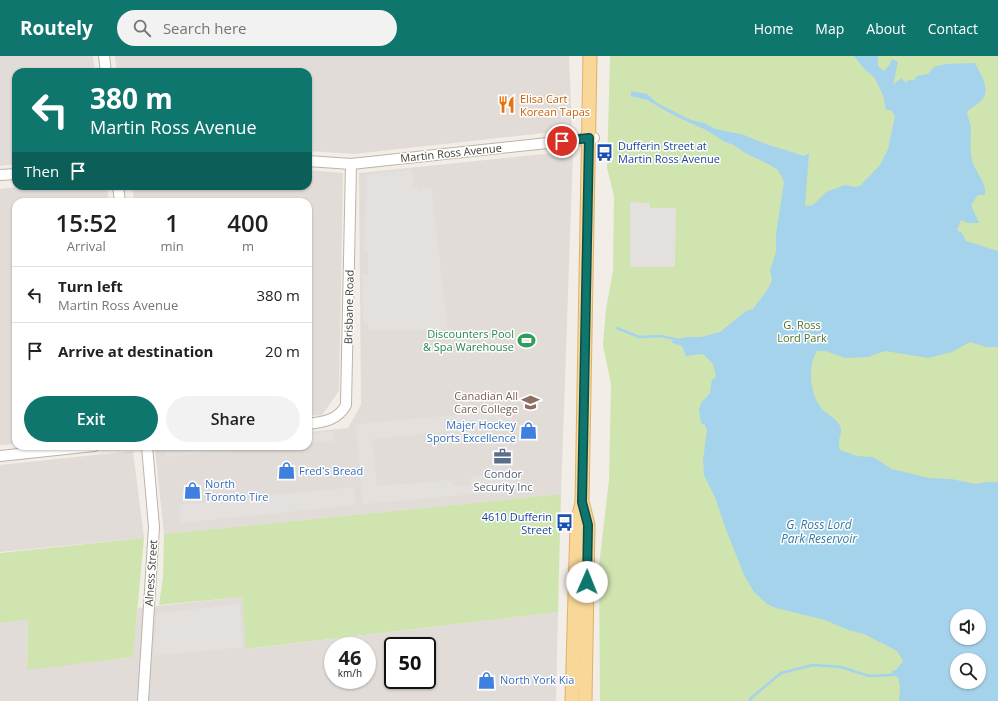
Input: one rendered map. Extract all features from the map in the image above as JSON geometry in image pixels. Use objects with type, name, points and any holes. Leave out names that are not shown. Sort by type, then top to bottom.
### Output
[{"type":"main road","points":[[572,701],[577,525],[582,502],[592,138],[590,56]]},
{"type":"main road","points":[[582,502],[588,525],[584,701]]},
{"type":"street","points":[[104,56],[106,68]]},
{"type":"street","name":"Martin Ross Avenue","points":[[312,161],[351,164],[592,138]]},
{"type":"street","name":"Brisbane Road","points":[[312,423],[334,418],[342,413],[346,405],[351,164]]},
{"type":"street","points":[[0,175],[12,174]]},
{"type":"street","points":[[0,456],[56,450]]},
{"type":"street","name":"Alness Street","points":[[143,701],[154,528],[147,450]]},
{"type":"shaded area","points":[[0,56],[93,56],[94,68],[12,68],[12,164],[0,166]]},
{"type":"shaded area","points":[[115,56],[569,56],[572,130],[354,154],[312,151],[312,68],[116,68]]},
{"type":"shaded area","points":[[573,151],[561,494],[164,534],[155,450],[312,450],[312,432],[348,428],[361,405],[359,173]]},
{"type":"shaded area","points":[[412,169],[414,187],[418,187],[418,190],[431,188],[448,329],[369,330],[368,322],[363,322],[363,274],[368,274],[368,253],[364,253],[367,175]]},
{"type":"shaded area","points":[[312,170],[343,173],[339,391],[322,415],[312,416],[312,198],[134,198],[132,190],[312,190]]},
{"type":"shaded area","points":[[12,188],[12,190],[108,190],[108,198],[12,198],[12,444],[0,445],[0,189]]},
{"type":"shaded area","points":[[630,202],[650,203],[650,208],[676,208],[675,267],[630,267]]},
{"type":"shaded area","points":[[511,410],[513,426],[372,439],[377,486],[452,480],[453,486],[471,485],[470,477],[516,473],[517,490],[363,504],[356,424]]},
{"type":"shaded area","points":[[333,431],[334,441],[312,443],[312,434]]},
{"type":"shaded area","points":[[165,450],[238,450],[166,457]]},
{"type":"shaded area","points":[[133,451],[144,538],[0,552],[0,465]]},
{"type":"shaded area","points":[[354,487],[356,505],[181,523],[179,505]]},
{"type":"shaded area","points":[[242,597],[247,649],[324,640],[324,689],[376,689],[376,637],[348,637],[558,612],[556,701],[0,701],[0,623],[28,620],[27,669],[132,657],[138,608]]},
{"type":"shaded area","points":[[239,604],[243,647],[153,656],[157,613]]},
{"type":"green space","name":"G. Ross Lord Park","points":[[610,56],[998,56],[998,701],[600,701],[599,566],[609,480],[611,384],[603,345],[606,309],[613,271],[614,196],[607,168]]},
{"type":"green space","points":[[561,494],[558,612],[347,637],[324,637],[324,640],[246,649],[242,597],[159,605],[163,577],[164,534]]},
{"type":"green space","points":[[144,538],[133,657],[27,670],[28,620],[0,623],[0,553]]},
{"type":"water","name":"G. Ross Lord Park Reservoir","points":[[854,56],[878,56],[878,66],[884,71],[892,59],[898,62],[893,85],[901,78],[906,83],[908,80],[914,80],[917,76],[928,74],[934,67],[945,64],[975,63],[982,77],[985,87],[984,97],[967,112],[971,128],[971,155],[985,187],[985,195],[978,195],[971,205],[979,223],[967,223],[961,220],[957,230],[962,233],[966,241],[998,251],[998,347],[986,347],[970,342],[952,352],[928,358],[885,351],[868,357],[845,358],[825,351],[817,351],[812,364],[811,380],[818,403],[822,409],[840,426],[840,450],[857,456],[873,457],[892,469],[929,478],[951,479],[976,484],[998,482],[998,701],[899,701],[900,687],[898,677],[892,675],[892,671],[896,670],[903,661],[897,651],[864,634],[848,630],[825,620],[776,608],[767,604],[754,592],[744,575],[716,500],[704,475],[703,460],[707,430],[705,425],[701,423],[699,409],[701,403],[710,393],[712,379],[716,376],[713,364],[703,354],[686,356],[682,346],[672,343],[672,341],[686,337],[701,337],[720,332],[746,311],[753,309],[768,289],[772,280],[770,271],[776,252],[776,235],[784,182],[778,170],[768,164],[647,100],[631,96],[631,91],[647,94],[657,103],[691,120],[704,123],[716,129],[744,135],[766,144],[804,156],[809,153],[805,205],[809,206],[814,204],[826,192],[845,185],[855,187],[860,186],[880,165],[888,149],[895,116],[891,110],[886,110],[883,95],[874,77],[865,70]]},
{"type":"waterway","points":[[617,328],[639,337],[661,336],[679,340]]},
{"type":"waterway","points":[[750,701],[751,698],[781,673],[813,665],[841,667],[869,676],[892,675]]},
{"type":"place","name":"Elisa Cart Korean Tapas","points":[[507,105]]},
{"type":"place","name":"Dufferin Street at Martin Ross Avenue","points":[[605,152]]},
{"type":"place","name":"Discounters Pool & Spa Warehouse","points":[[527,340]]},
{"type":"place","name":"Canadian All Care College","points":[[531,402]]},
{"type":"place","name":"Majer Hockey Sports Excellence","points":[[529,431]]},
{"type":"place","name":"Condor Security Inc","points":[[503,456]]},
{"type":"place","name":"Fred's Bread","points":[[286,471]]},
{"type":"place","name":"North Toronto Tire","points":[[192,490]]},
{"type":"place","name":"4610 Dufferin Street","points":[[565,523]]},
{"type":"place","name":"North York Kia","points":[[487,680]]},
{"type":"route","points":[[562,141],[589,138],[582,502],[588,525],[587,582]]}]
